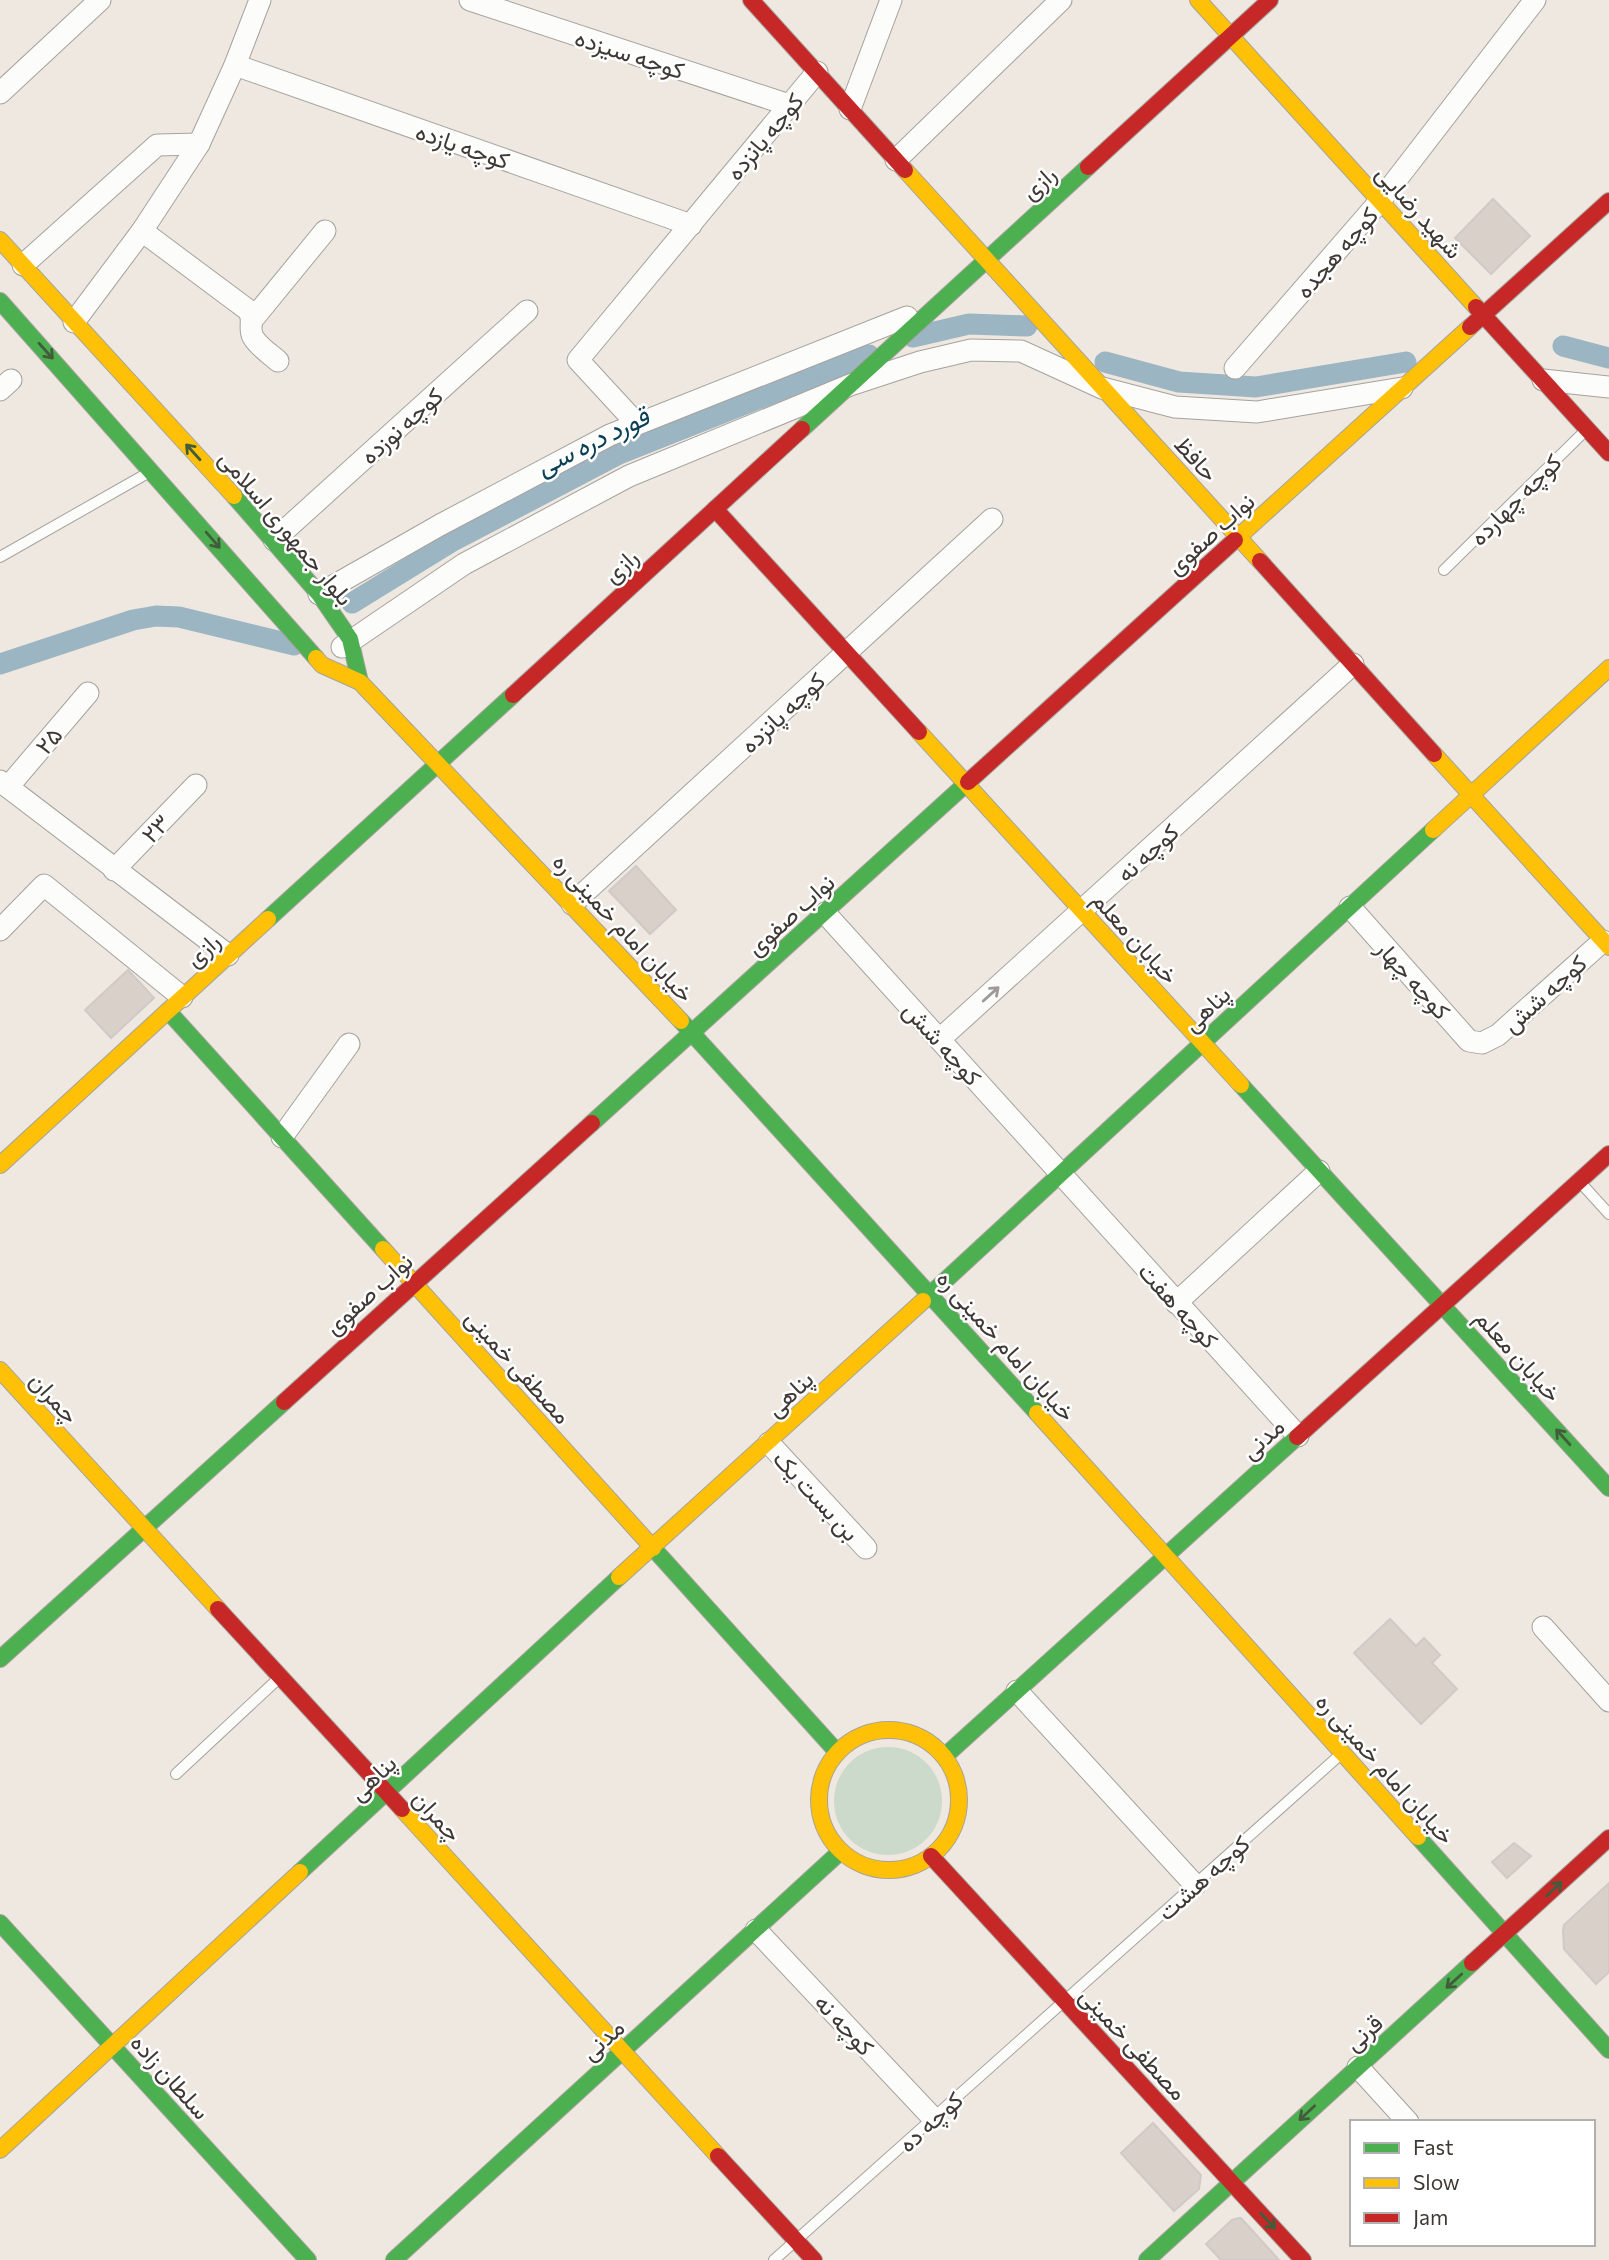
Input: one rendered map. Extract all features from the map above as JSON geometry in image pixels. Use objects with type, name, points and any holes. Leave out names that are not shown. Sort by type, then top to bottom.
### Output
[{"type":"street","points":[[0,93],[100,0]]},
{"type":"street","name":"کوچه سیزده","points":[[470,0],[789,105]]},
{"type":"street","name":"حافظ","points":[[751,0],[1606,944]]},
{"type":"street","points":[[850,109],[891,0]]},
{"type":"street","points":[[896,160],[1061,0]]},
{"type":"street","name":"شهید رضایی","points":[[1198,0],[1609,453]]},
{"type":"street","name":"رازی","points":[[0,1165],[1270,0]]},
{"type":"street","name":"کوچه هجده","points":[[1235,368],[1380,201],[1535,0]]},
{"type":"street","points":[[74,321],[142,231],[199,144],[235,65],[252,4]]},
{"type":"street","name":"کوچه یازده","points":[[235,65],[691,225]]},
{"type":"street","name":"کوچه پانزده","points":[[637,424],[578,360],[817,72]]},
{"type":"street","points":[[23,265],[157,145],[199,144]]},
{"type":"street","name":"نواب صفوی","points":[[0,1659],[1609,201]]},
{"type":"street","points":[[142,231],[248,310],[253,319],[254,339],[278,361]]},
{"type":"street","points":[[253,319],[325,231]]},
{"type":"street","name":"بلوار جمهوری اسلامی","points":[[0,240],[274,540],[319,594],[350,639],[360,682]]},
{"type":"street","points":[[0,301],[322,665],[360,682]]},
{"type":"street","name":"کوچه نوزده","points":[[274,540],[527,311]]},
{"type":"street","points":[[319,594],[453,518],[610,435],[907,317]]},
{"type":"street","points":[[322,665],[350,639],[464,564],[629,476],[850,385],[920,362],[971,350],[1021,351],[1102,388],[1175,407],[1257,412],[1404,388]]},
{"type":"street","points":[[1543,380],[1609,387]]},
{"type":"street","name":"خیابان معلم","points":[[715,509],[1609,1488]]},
{"type":"street","name":"کوچه پانزده","points":[[572,904],[992,519]]},
{"type":"street","name":"کوچه نه","points":[[940,1039],[1353,664]]},
{"type":"street","name":"پناهی","points":[[0,2150],[1609,668]]},
{"type":"street","name":"خیابان امام خمینی ره","points":[[360,682],[693,1032],[1167,1555],[1609,2050]]},
{"type":"street","name":"۲۵","points":[[4,784],[88,693]]},
{"type":"street","points":[[4,784],[228,955]]},
{"type":"street","name":"۲۳","points":[[114,870],[195,785]]},
{"type":"street","points":[[0,930],[44,885],[175,1004]]},
{"type":"street","name":"کوچه چهار","points":[[1350,907],[1468,1041],[1482,1043]]},
{"type":"street","name":"کوچه شش","points":[[825,913],[1062,1173]]},
{"type":"street","name":"کوچه شش","points":[[1482,1043],[1498,1035],[1606,944]]},
{"type":"street","name":"مصطفی خمینی","points":[[175,1004],[282,1137],[837,1752]]},
{"type":"street","points":[[282,1137],[349,1044]]},
{"type":"street","name":"مدنی","points":[[945,1756],[1609,1154]]},
{"type":"street","points":[[1176,1303],[1320,1171]]},
{"type":"street","name":"کوچه هفت","points":[[1062,1173],[1298,1436]]},
{"type":"street","name":"چمران","points":[[0,1370],[814,2260]]},
{"type":"street","name":"بن بست یک","points":[[769,1443],[866,1548]]},
{"type":"street","points":[[1543,1627],[1609,1701]]},
{"type":"street","points":[[1017,1691],[1195,1885]]},
{"type":"street","points":[[882,1730],[904,1731],[925,1739],[945,1756],[959,1789],[959,1809],[953,1829],[943,1846],[910,1867],[891,1871],[872,1869],[840,1852],[820,1819],[818,1800],[820,1781],[837,1752],[861,1735],[882,1730]]},
{"type":"street","name":"قرنی","points":[[1147,2260],[1609,1838]]},
{"type":"street","name":"مدنی","points":[[394,2260],[840,1852]]},
{"type":"street","name":"مصطفی خمینی","points":[[931,1856],[1303,2260]]},
{"type":"street","name":"سلطان زاده","points":[[0,1923],[307,2260]]},
{"type":"street","name":"کوچه نه","points":[[756,1930],[933,2118]]},
{"type":"street","points":[[1358,2067],[1406,2120]]},
{"type":"lane","name":"کوچه چهارده","points":[[1444,570],[1587,429]]},
{"type":"lane","points":[[0,557],[152,471]]},
{"type":"lane","points":[[1579,1181],[1609,1214]]},
{"type":"lane","points":[[176,1774],[281,1677]]},
{"type":"lane","name":"کوچه هشت","points":[[1064,2001],[1342,1753]]},
{"type":"lane","name":"کوچه ده","points":[[774,2260],[1064,2001]]},
{"type":"green space","points":[[888,1747],[909,1751],[926,1763],[938,1780],[942,1801],[938,1822],[926,1839],[909,1851],[888,1855],[867,1851],[850,1839],[838,1822],[834,1801],[838,1780],[850,1763],[867,1751]]},
{"type":"building","points":[[1493,199],[1530,236],[1491,274],[1455,238]]},
{"type":"building","points":[[636,866],[676,910],[650,934],[609,891]]},
{"type":"building","points":[[128,970],[154,998],[111,1038],[85,1010]]},
{"type":"building","points":[[1390,1619],[1416,1646],[1424,1638],[1440,1655],[1432,1663],[1457,1689],[1421,1724],[1354,1653]]},
{"type":"building","points":[[1514,1843],[1531,1856],[1507,1878],[1492,1862]]},
{"type":"building","points":[[1609,1883],[1609,1972],[1596,1984],[1564,1949],[1563,1931],[1564,1925]]},
{"type":"building","points":[[1153,2123],[1201,2175],[1199,2189],[1174,2211],[1121,2153]]},
{"type":"building","points":[[1241,2218],[1279,2260],[1221,2260],[1206,2244],[1232,2220]]},
{"type":"waterway","name":"قورد دره سی","points":[[913,337],[969,324],[1027,326]]},
{"type":"waterway","name":"قورد دره سی","points":[[1563,346],[1609,358]]},
{"type":"waterway","name":"قورد دره سی","points":[[352,603],[451,542],[619,454],[869,355]]},
{"type":"waterway","points":[[1105,362],[1179,382],[1256,387],[1406,362]]},
{"type":"waterway","name":"قورد دره سی","points":[[0,664],[133,620],[156,616],[179,617],[294,645]]},
{"type":"traffic: fast","points":[[802,429],[1088,167]]},
{"type":"traffic: fast","points":[[0,301],[316,658]]},
{"type":"traffic: fast","points":[[234,496],[319,594],[350,639],[360,682]]},
{"type":"traffic: fast","points":[[268,919],[513,695]]},
{"type":"traffic: fast","points":[[592,1123],[968,782]]},
{"type":"traffic: fast","points":[[923,1301],[1433,830]]},
{"type":"traffic: fast","points":[[168,1011],[383,1249]]},
{"type":"traffic: fast","points":[[681,1021],[1037,1413]]},
{"type":"traffic: fast","points":[[1241,1085],[1609,1488]]},
{"type":"traffic: fast","points":[[0,1659],[284,1402]]},
{"type":"traffic: fast","points":[[945,1756],[1297,1437]]},
{"type":"traffic: fast","points":[[653,1548],[837,1752]]},
{"type":"traffic: fast","points":[[300,1872],[619,1577]]},
{"type":"traffic: fast","points":[[1418,1837],[1609,2050]]},
{"type":"traffic: fast","points":[[394,2260],[840,1852]]},
{"type":"traffic: fast","points":[[0,1923],[308,2260]]},
{"type":"traffic: fast","points":[[1147,2260],[1472,1963]]},
{"type":"traffic: slow","points":[[1198,0],[1476,307]]},
{"type":"traffic: slow","points":[[905,170],[1260,561]]},
{"type":"traffic: slow","points":[[0,240],[234,496]]},
{"type":"traffic: slow","points":[[1235,540],[1470,327]]},
{"type":"traffic: slow","points":[[316,658],[322,665],[360,682],[681,1021]]},
{"type":"traffic: slow","points":[[1433,830],[1609,668]]},
{"type":"traffic: slow","points":[[919,732],[1241,1085]]},
{"type":"traffic: slow","points":[[1434,754],[1609,947]]},
{"type":"traffic: slow","points":[[0,1165],[268,919]]},
{"type":"traffic: slow","points":[[383,1249],[653,1548]]},
{"type":"traffic: slow","points":[[619,1577],[923,1301]]},
{"type":"traffic: slow","points":[[0,1370],[218,1609]]},
{"type":"traffic: slow","points":[[1037,1413],[1418,1837]]},
{"type":"traffic: slow","points":[[889,1730],[916,1735],[939,1750],[954,1773],[959,1800],[954,1827],[939,1850],[916,1865],[889,1870],[862,1865],[839,1850],[824,1827],[819,1800],[824,1773],[839,1750],[862,1735],[889,1730]]},
{"type":"traffic: slow","points":[[402,1809],[718,2156]]},
{"type":"traffic: slow","points":[[0,2150],[300,1872]]},
{"type":"traffic: jam","points":[[751,0],[905,170]]},
{"type":"traffic: jam","points":[[1088,167],[1270,0]]},
{"type":"traffic: jam","points":[[1470,327],[1609,201]]},
{"type":"traffic: jam","points":[[1476,307],[1609,453]]},
{"type":"traffic: jam","points":[[513,695],[802,429]]},
{"type":"traffic: jam","points":[[715,509],[919,732]]},
{"type":"traffic: jam","points":[[968,782],[1235,540]]},
{"type":"traffic: jam","points":[[1260,561],[1434,754]]},
{"type":"traffic: jam","points":[[284,1402],[592,1123]]},
{"type":"traffic: jam","points":[[1297,1437],[1609,1154]]},
{"type":"traffic: jam","points":[[218,1609],[402,1809]]},
{"type":"traffic: jam","points":[[1472,1963],[1609,1838]]},
{"type":"traffic: jam","points":[[931,1856],[1303,2260]]},
{"type":"traffic: jam","points":[[718,2156],[814,2260]]}]
